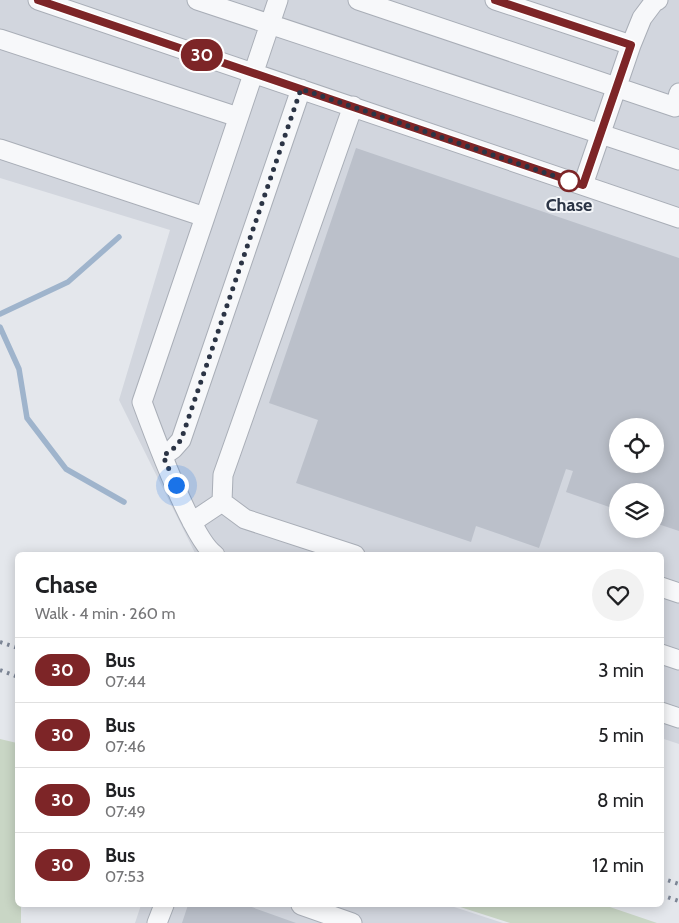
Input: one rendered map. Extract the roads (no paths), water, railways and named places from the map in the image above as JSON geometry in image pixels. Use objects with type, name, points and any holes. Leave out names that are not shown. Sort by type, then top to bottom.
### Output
[{"type":"lane","points":[[38,0],[679,218]]},
{"type":"lane","points":[[196,0],[679,160]]},
{"type":"lane","points":[[212,552],[204,545],[192,522],[142,402],[278,0]]},
{"type":"lane","points":[[358,0],[616,87],[678,103]]},
{"type":"lane","points":[[496,0],[631,45]]},
{"type":"lane","points":[[583,185],[631,45],[642,18],[654,2],[658,0]]},
{"type":"lane","points":[[0,39],[238,117]]},
{"type":"lane","points":[[163,456],[181,440],[301,89]]},
{"type":"lane","points":[[222,502],[223,475],[353,106]]},
{"type":"lane","points":[[0,149],[205,217]]},
{"type":"lane","points":[[192,522],[222,502]]},
{"type":"lane","points":[[222,502],[245,520],[346,552]]},
{"type":"lane","points":[[664,588],[679,593]]},
{"type":"lane","points":[[664,655],[679,660]]},
{"type":"lane","points":[[664,713],[679,718]]},
{"type":"lane","points":[[157,923],[163,907]]},
{"type":"lane","points":[[307,907],[352,923]]},
{"type":"waterway","points":[[0,314],[68,282],[119,237]]},
{"type":"waterway","points":[[0,327],[19,369],[27,418],[66,469],[124,502]]},
{"type":"railway","points":[[0,642],[15,647]]},
{"type":"railway","points":[[0,670],[15,676]]},
{"type":"railway","points":[[664,879],[679,884]]},
{"type":"railway","points":[[664,896],[679,901]]},
{"type":"place","name":"Chase","points":[[569,181]]}]
